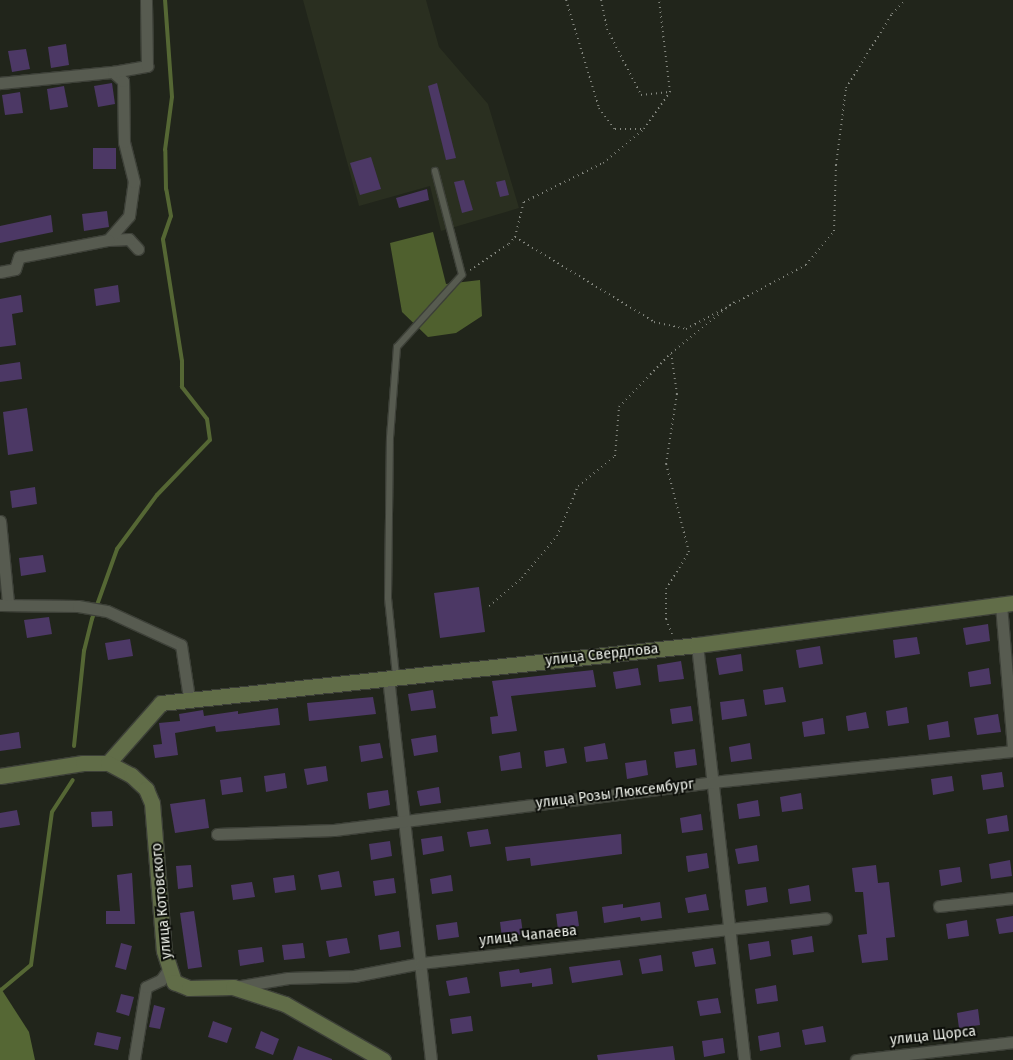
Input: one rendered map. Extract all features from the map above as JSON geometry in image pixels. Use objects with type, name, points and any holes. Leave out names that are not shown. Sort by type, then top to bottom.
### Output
[{"type":"street","points":[[0,82],[114,72],[147,66],[146,0]]},
{"type":"street","points":[[108,240],[129,216],[134,182],[124,142],[123,81],[114,72]]},
{"type":"street","points":[[0,272],[15,269],[19,257],[108,240],[129,239],[138,250]]},
{"type":"street","points":[[0,521],[4,604],[78,606],[107,610],[181,644],[189,698]]},
{"type":"street","points":[[1007,604],[1013,750]]},
{"type":"street","name":"улица Свердлова","points":[[108,763],[161,703],[189,698],[697,646],[1007,604]]},
{"type":"street","points":[[697,646],[744,1060]]},
{"type":"street","points":[[392,677],[402,822],[421,963],[431,1060]]},
{"type":"street","name":"улица Розы Люксембург","points":[[217,834],[334,830],[713,782],[1013,750]]},
{"type":"street","points":[[0,776],[83,763],[108,763]]},
{"type":"street","name":"улица Котовского","points":[[108,763],[131,775],[146,789],[152,803],[168,970],[174,982],[189,988],[233,987],[285,1004],[383,1060]]},
{"type":"street","points":[[939,906],[1013,898]]},
{"type":"street","name":"улица Чапаева","points":[[233,987],[288,978],[354,976],[421,963],[826,918]]},
{"type":"street","points":[[134,1060],[146,987],[161,980],[168,970]]},
{"type":"street","name":"улица Щорса","points":[[856,1060],[1013,1042]]},
{"type":"lane","points":[[392,677],[388,598],[390,438],[397,347],[462,276],[435,171]]},
{"type":"path","points":[[566,0],[599,108],[615,129],[644,129]]},
{"type":"path","points":[[601,0],[607,29],[641,95],[670,92]]},
{"type":"path","points":[[462,276],[509,244],[515,237],[524,202],[603,163],[644,129],[670,92],[659,0]]},
{"type":"path","points":[[515,237],[654,322],[686,329],[806,265],[834,231],[836,165],[846,88],[892,14],[905,0]]},
{"type":"path","points":[[489,606],[522,578],[557,536],[578,486],[615,456],[619,407],[671,353],[734,302]]},
{"type":"path","points":[[671,353],[677,394],[666,464],[689,552],[666,589],[666,619],[673,635]]},
{"type":"shaded area","points":[[303,0],[426,0],[439,47],[488,104],[519,208],[441,231],[430,186],[359,206]]},
{"type":"shaded area","points":[[433,232],[446,284],[480,280],[482,316],[456,333],[428,337],[402,312],[390,243]]},
{"type":"shaded area","points":[[0,987],[29,1032],[35,1060],[0,1060]]},
{"type":"building","points":[[66,44],[69,65],[51,68],[48,47]]},
{"type":"building","points":[[26,49],[30,69],[12,72],[8,51]]},
{"type":"building","points":[[112,83],[115,104],[98,107],[94,86]]},
{"type":"building","points":[[437,83],[456,158],[446,160],[428,86]]},
{"type":"building","points":[[64,86],[68,107],[50,110],[47,89]]},
{"type":"building","points":[[20,92],[23,113],[5,115],[2,95]]},
{"type":"building","points":[[93,148],[116,148],[116,169],[93,169]]},
{"type":"building","points":[[371,157],[381,189],[360,195],[350,163]]},
{"type":"building","points":[[464,180],[473,210],[462,213],[454,182]]},
{"type":"building","points":[[505,180],[509,195],[500,197],[496,182]]},
{"type":"building","points":[[427,189],[429,200],[399,208],[396,198]]},
{"type":"building","points":[[107,211],[109,227],[84,231],[82,214]]},
{"type":"building","points":[[51,215],[53,232],[0,243],[0,226]]},
{"type":"building","points":[[118,285],[120,302],[96,306],[94,289]]},
{"type":"building","points":[[21,295],[23,312],[12,314],[16,345],[0,347],[0,299]]},
{"type":"building","points":[[20,362],[22,379],[0,382],[0,365]]},
{"type":"building","points":[[27,408],[33,451],[8,455],[3,412]]},
{"type":"building","points":[[35,487],[37,504],[12,508],[10,491]]},
{"type":"building","points":[[43,555],[46,572],[21,576],[19,558]]},
{"type":"building","points":[[479,587],[485,632],[440,638],[434,593]]},
{"type":"building","points":[[49,617],[52,634],[27,638],[24,620]]},
{"type":"building","points":[[988,624],[990,641],[966,645],[963,628]]},
{"type":"building","points":[[917,637],[920,654],[895,658],[893,640]]},
{"type":"building","points":[[130,639],[133,656],[108,660],[105,643]]},
{"type":"building","points":[[820,646],[823,664],[799,668],[796,650]]},
{"type":"building","points":[[741,654],[743,671],[719,675],[716,658]]},
{"type":"building","points":[[681,661],[684,679],[659,682],[657,665]]},
{"type":"building","points":[[638,668],[641,685],[616,689],[613,672]]},
{"type":"building","points":[[989,668],[991,684],[970,687],[968,672]]},
{"type":"building","points":[[593,670],[596,687],[511,696],[517,731],[492,734],[490,717],[498,716],[492,681]]},
{"type":"building","points":[[783,687],[786,702],[765,705],[763,690]]},
{"type":"building","points":[[433,690],[436,708],[411,711],[408,694]]},
{"type":"building","points":[[373,697],[376,714],[309,721],[307,703]]},
{"type":"building","points":[[744,699],[747,716],[722,720],[720,702]]},
{"type":"building","points":[[691,706],[693,721],[672,724],[670,709]]},
{"type":"building","points":[[907,707],[909,723],[888,726],[886,711]]},
{"type":"building","points":[[278,708],[280,725],[216,732],[215,726],[175,733],[178,755],[155,758],[153,745],[162,744],[159,723],[180,721],[179,714],[203,710],[204,716],[238,711],[238,714]]},
{"type":"building","points":[[866,712],[869,728],[848,731],[846,716]]},
{"type":"building","points":[[998,714],[1001,732],[977,735],[974,718]]},
{"type":"building","points":[[823,718],[825,734],[804,737],[802,722]]},
{"type":"building","points":[[948,721],[950,737],[929,740],[927,725]]},
{"type":"building","points":[[19,732],[21,748],[0,751],[0,735]]},
{"type":"building","points":[[436,735],[438,752],[414,756],[411,739]]},
{"type":"building","points":[[380,743],[383,758],[361,762],[359,746]]},
{"type":"building","points":[[605,743],[608,759],[586,762],[584,747]]},
{"type":"building","points":[[750,743],[752,759],[731,762],[729,747]]},
{"type":"building","points":[[564,748],[567,763],[546,767],[544,751]]},
{"type":"building","points":[[695,749],[697,765],[676,768],[674,752]]},
{"type":"building","points":[[520,752],[522,768],[501,771],[499,756]]},
{"type":"building","points":[[646,760],[648,775],[627,779],[625,763]]},
{"type":"building","points":[[326,766],[328,781],[307,785],[304,769]]},
{"type":"building","points":[[1002,772],[1004,787],[983,790],[981,775]]},
{"type":"building","points":[[285,773],[287,788],[266,792],[264,776]]},
{"type":"building","points":[[952,776],[954,791],[933,795],[931,779]]},
{"type":"building","points":[[241,777],[243,792],[222,795],[220,780]]},
{"type":"building","points":[[439,787],[441,803],[420,806],[417,791]]},
{"type":"building","points":[[388,790],[390,805],[369,809],[367,793]]},
{"type":"building","points":[[801,793],[803,809],[782,812],[780,797]]},
{"type":"building","points":[[205,799],[209,828],[175,833],[170,804]]},
{"type":"building","points":[[758,800],[760,816],[739,819],[737,804]]},
{"type":"building","points":[[17,810],[20,825],[0,828],[0,813]]},
{"type":"building","points":[[112,811],[113,826],[92,827],[91,812]]},
{"type":"building","points":[[701,814],[703,830],[682,833],[680,818]]},
{"type":"building","points":[[1007,815],[1009,831],[988,834],[986,819]]},
{"type":"building","points":[[488,829],[491,844],[470,847],[467,832]]},
{"type":"building","points":[[621,834],[622,854],[531,866],[530,858],[507,861],[505,847]]},
{"type":"building","points":[[442,836],[444,851],[423,855],[421,839]]},
{"type":"building","points":[[390,841],[392,856],[371,860],[369,844]]},
{"type":"building","points":[[757,845],[759,861],[738,864],[735,849]]},
{"type":"building","points":[[707,853],[709,868],[688,872],[686,856]]},
{"type":"building","points":[[1010,860],[1012,876],[991,879],[989,864]]},
{"type":"building","points":[[191,865],[193,887],[178,889],[176,866]]},
{"type":"building","points":[[876,865],[878,883],[889,882],[895,937],[886,938],[888,960],[862,963],[858,935],[867,934],[863,892],[855,892],[852,868]]},
{"type":"building","points":[[960,867],[962,882],[941,886],[939,870]]},
{"type":"building","points":[[339,871],[342,887],[321,890],[318,875]]},
{"type":"building","points":[[132,873],[135,924],[106,924],[106,911],[120,911],[117,875]]},
{"type":"building","points":[[294,875],[296,890],[275,893],[273,878]]},
{"type":"building","points":[[451,875],[453,891],[432,894],[430,879]]},
{"type":"building","points":[[394,878],[396,893],[375,896],[373,881]]},
{"type":"building","points":[[252,882],[255,897],[233,900],[231,885]]},
{"type":"building","points":[[809,885],[811,901],[790,904],[788,889]]},
{"type":"building","points":[[766,887],[768,902],[747,906],[745,890]]},
{"type":"building","points":[[706,894],[709,910],[688,913],[685,898]]},
{"type":"building","points":[[660,902],[662,918],[641,921],[640,917],[604,923],[602,907],[623,904],[623,908]]},
{"type":"building","points":[[194,911],[202,967],[188,969],[180,913]]},
{"type":"building","points":[[577,911],[579,926],[558,930],[556,914]]},
{"type":"building","points":[[1013,916],[1013,932],[999,934],[996,919]]},
{"type":"building","points":[[521,919],[523,934],[502,938],[500,922]]},
{"type":"building","points":[[967,920],[969,936],[948,939],[946,924]]},
{"type":"building","points":[[457,922],[459,937],[438,940],[436,925]]},
{"type":"building","points":[[399,931],[401,947],[380,950],[378,935]]},
{"type":"building","points":[[812,936],[814,952],[793,955],[791,940]]},
{"type":"building","points":[[347,938],[350,953],[329,957],[326,941]]},
{"type":"building","points":[[769,941],[771,956],[750,960],[748,944]]},
{"type":"building","points":[[121,943],[132,946],[126,970],[115,967]]},
{"type":"building","points":[[303,943],[305,958],[284,960],[282,945]]},
{"type":"building","points":[[262,947],[264,962],[240,966],[238,950]]},
{"type":"building","points":[[713,948],[716,964],[695,967],[692,952]]},
{"type":"building","points":[[661,955],[663,971],[642,974],[639,959]]},
{"type":"building","points":[[620,960],[623,975],[572,983],[569,967]]},
{"type":"building","points":[[551,968],[553,984],[532,987],[532,983],[501,987],[499,972],[519,969],[520,973]]},
{"type":"building","points":[[467,977],[470,993],[449,996],[446,981]]},
{"type":"building","points":[[776,985],[778,1001],[757,1004],[755,989]]},
{"type":"building","points":[[121,994],[134,997],[129,1016],[116,1012]]},
{"type":"building","points":[[718,998],[721,1013],[700,1016],[697,1001]]},
{"type":"building","points":[[154,1005],[165,1008],[160,1029],[149,1027]]},
{"type":"building","points":[[978,1009],[980,1025],[959,1028],[957,1013]]},
{"type":"building","points":[[471,1016],[473,1031],[452,1034],[450,1019]]},
{"type":"building","points":[[213,1021],[232,1028],[227,1043],[208,1037]]},
{"type":"building","points":[[823,1026],[826,1042],[805,1045],[802,1030]]},
{"type":"building","points":[[261,1031],[279,1039],[273,1055],[255,1048]]},
{"type":"building","points":[[97,1032],[121,1037],[118,1050],[94,1045]]},
{"type":"building","points":[[779,1032],[781,1047],[760,1051],[758,1036]]},
{"type":"building","points":[[723,1038],[725,1053],[704,1057],[702,1041]]},
{"type":"building","points":[[298,1046],[332,1059],[332,1060],[293,1060]]},
{"type":"building","points":[[673,1046],[675,1060],[598,1060],[597,1055]]},
{"type":"waterway","points":[[74,746],[84,651],[92,619],[117,549],[157,495],[210,440],[207,419],[182,387],[182,361],[163,239],[171,216],[166,189],[165,150],[172,97],[165,0]]},
{"type":"waterway","points":[[1,990],[31,965],[52,812],[73,780]]}]
